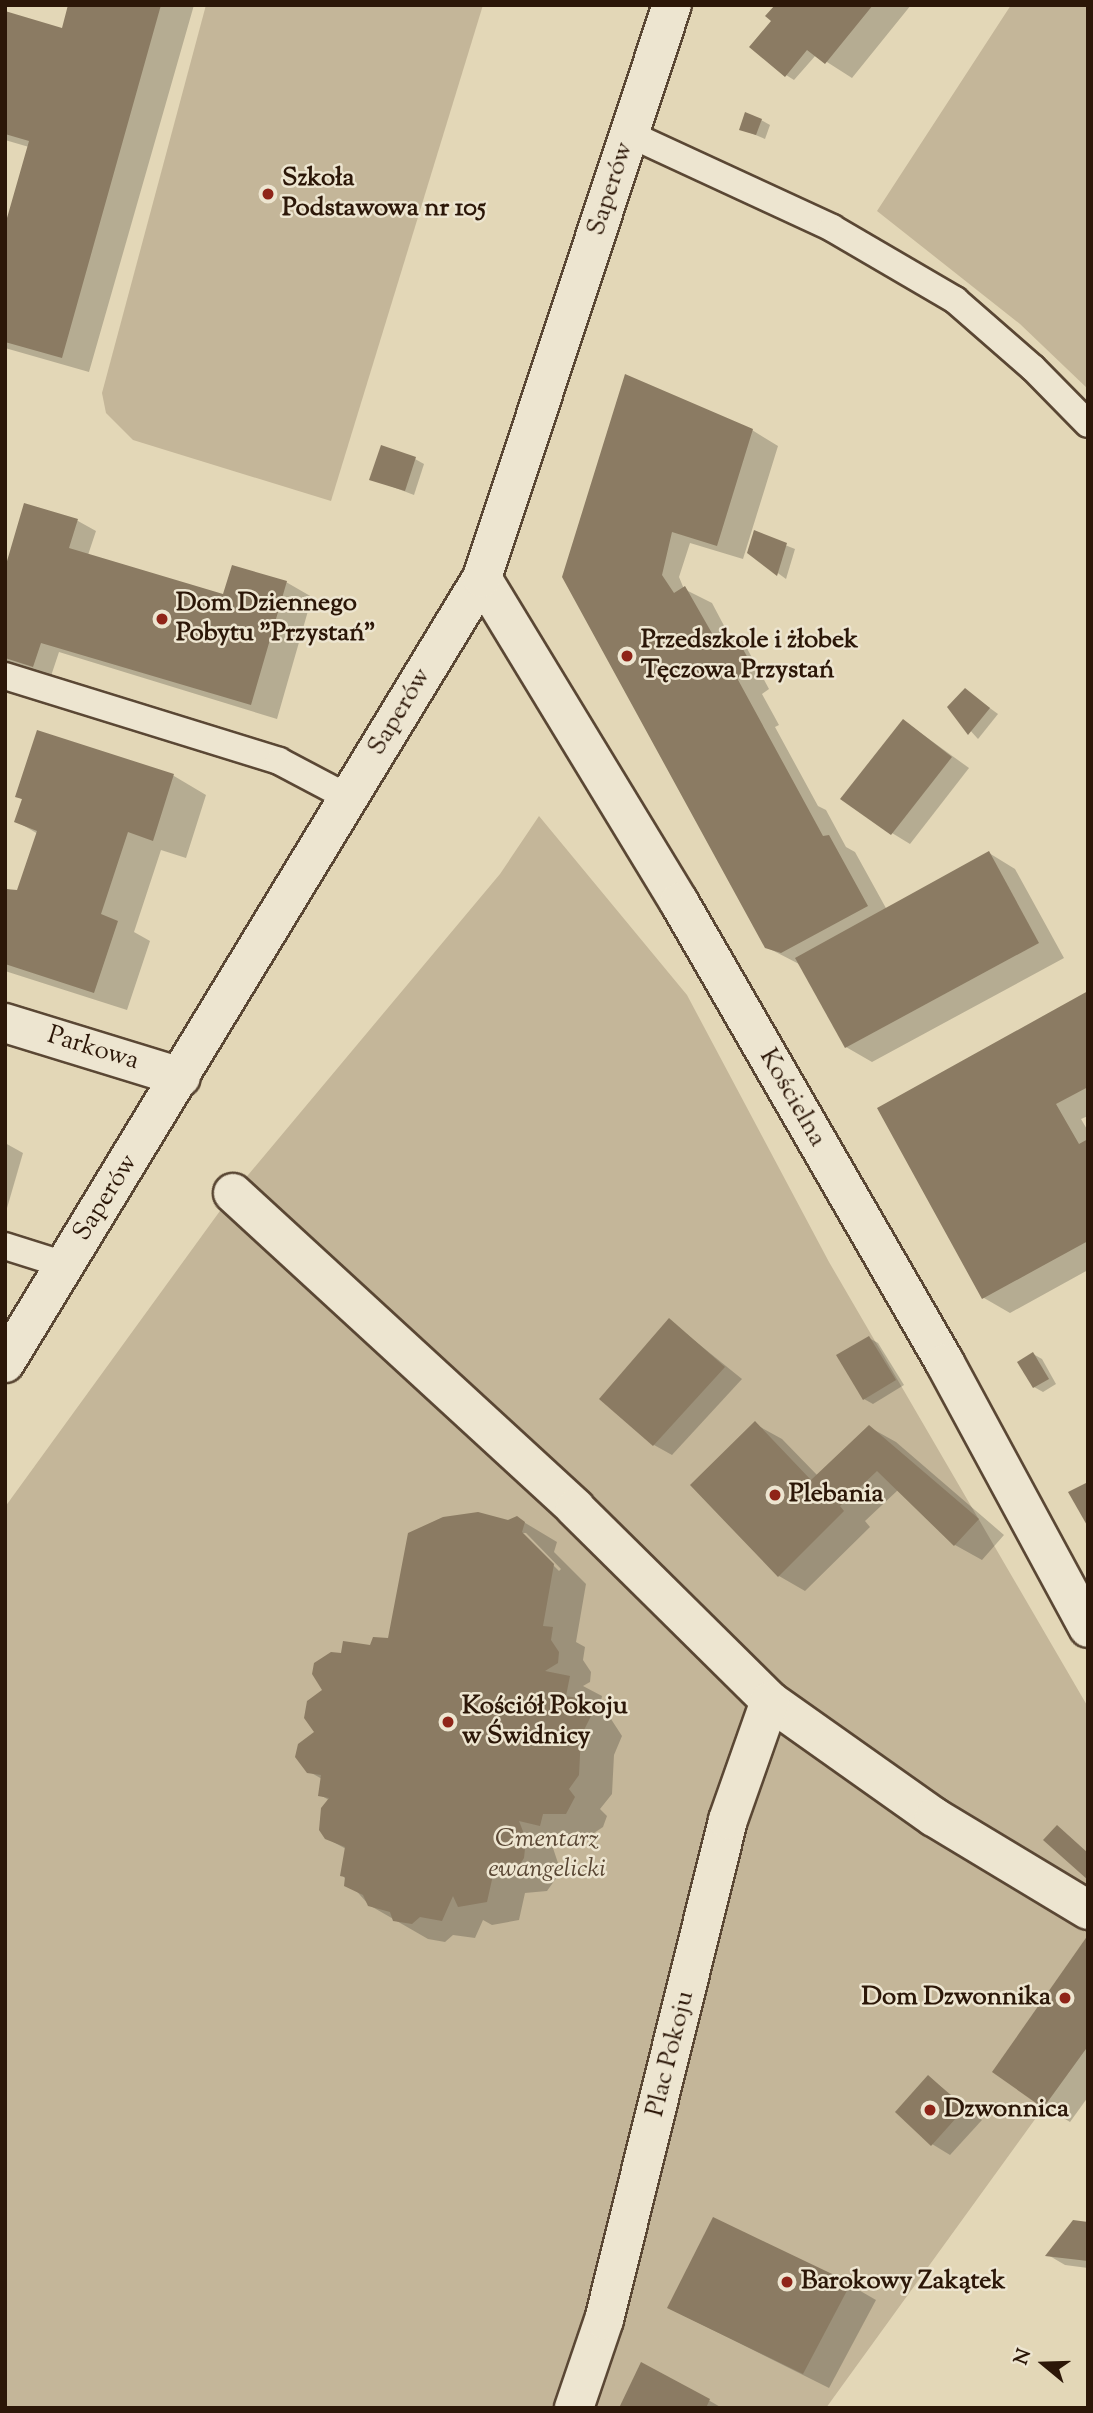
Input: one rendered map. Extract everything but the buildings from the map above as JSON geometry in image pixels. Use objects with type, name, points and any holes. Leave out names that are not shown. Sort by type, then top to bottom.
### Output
[{"type":"street","name":"Saperów","points":[[5,1363],[482,578],[671,5]]},
{"type":"street","name":"Kościelna","points":[[482,578],[679,902],[945,1363],[1088,1628]]},
{"type":"street","name":"Parkowa","points":[[5,1023],[181,1077]]},
{"type":"street","points":[[233,1194],[575,1508],[770,1701],[934,1817],[1088,1910]]},
{"type":"street","name":"Plac Pokoju","points":[[574,2408],[604,2320],[728,1820],[770,1701]]},
{"type":"lane","points":[[629,134],[832,228],[955,300],[1032,368],[1088,424]]},
{"type":"lane","points":[[5,676],[279,761],[349,798]]},
{"type":"lane","points":[[5,1246],[65,1265]]},
{"type":"green space","points":[[206,5],[483,5],[331,501],[133,440],[106,413],[102,393]]},
{"type":"green space","points":[[1011,5],[1088,5],[1088,389],[1020,324],[877,211]]},
{"type":"green space","name":"Cmentarz ewangelicki","points":[[539,816],[687,995],[829,1262],[1088,1707],[1088,2046],[826,2408],[5,2408],[5,1507],[233,1193],[500,874]]},
{"type":"place","name":"Szkoła Podstawowa nr 105","points":[[268,194]]},
{"type":"place","name":"Dom Dziennego Pobytu \"Przystań\"","points":[[162,619]]},
{"type":"place","name":"Przedszkole i żłobek Tęczowa Przystań","points":[[627,656]]},
{"type":"place","name":"Plebania","points":[[775,1495]]},
{"type":"place","name":"Kościół Pokoju w Świdnicy","points":[[448,1722]]},
{"type":"place","name":"Dom Dzwonnika","points":[[1065,1998]]},
{"type":"place","name":"Dzwonnica","points":[[930,2110]]},
{"type":"place","name":"Barokowy Zakątek","points":[[787,2282]]}]
